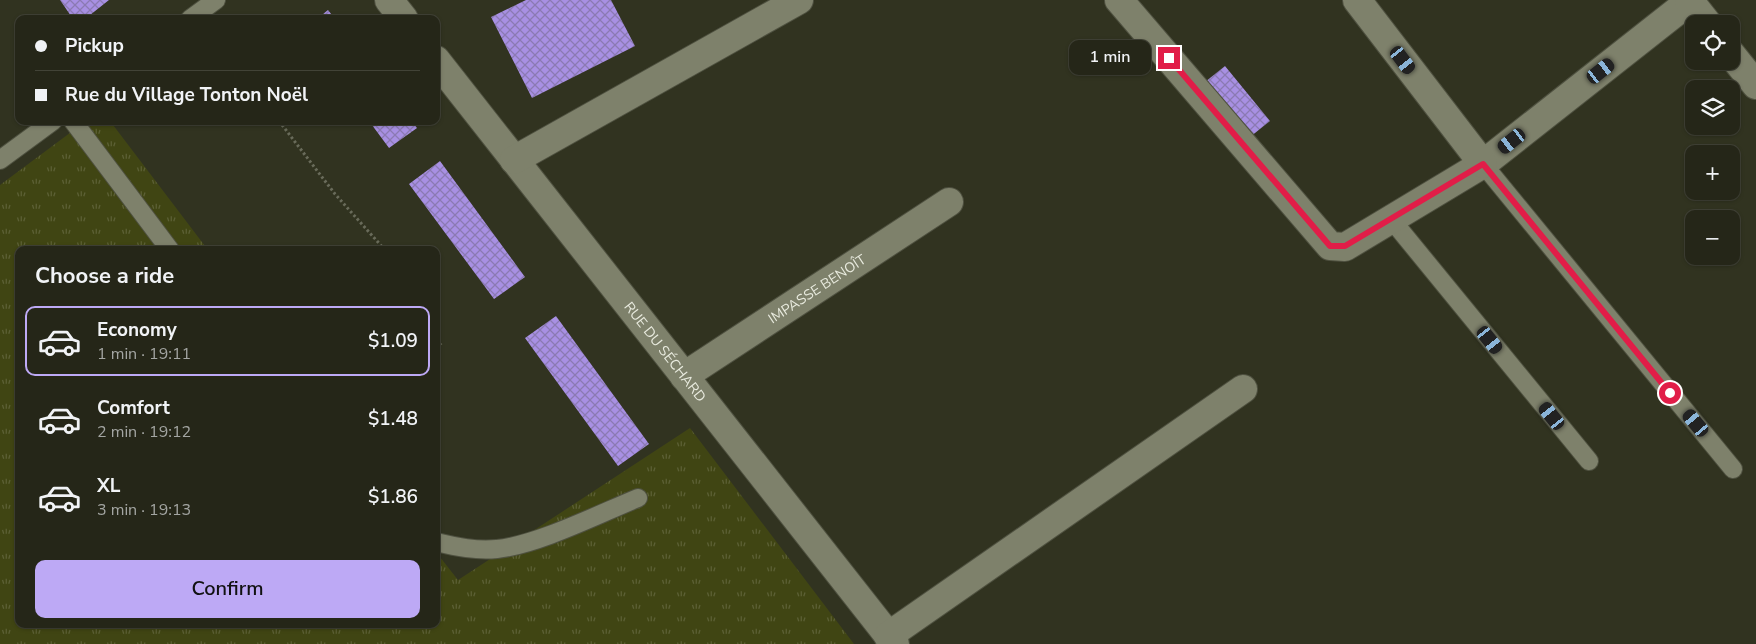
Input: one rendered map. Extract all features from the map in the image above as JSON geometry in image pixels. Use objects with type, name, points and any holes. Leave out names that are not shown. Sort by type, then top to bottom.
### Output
[{"type":"street","points":[[389,0],[401,15]]},
{"type":"street","points":[[514,160],[799,0]]},
{"type":"street","points":[[1119,0],[1330,246],[1337,248],[1345,246],[1483,164],[1690,0],[1701,15]]},
{"type":"street","points":[[1357,0],[1483,164]]},
{"type":"street","name":"RUE DU SÉCHARD","points":[[440,65],[892,640]]},
{"type":"street","points":[[1740,65],[1756,85]]},
{"type":"street","name":"IMPASSE BENOÎT","points":[[684,376],[949,202]]},
{"type":"street","points":[[892,640],[1243,389]]},
{"type":"lane","points":[[195,15],[216,0]]},
{"type":"lane","points":[[0,160],[48,125]]},
{"type":"lane","points":[[75,125],[167,246]]},
{"type":"lane","points":[[1483,164],[1733,469]]},
{"type":"lane","points":[[1391,219],[1589,461]]},
{"type":"lane","points":[[440,543],[468,550],[498,549],[534,540],[638,498]]},
{"type":"path","points":[[282,125],[335,194],[381,246]]},
{"type":"green space","points":[[81,125],[113,125],[205,246],[15,246],[15,628],[440,628],[440,557],[458,580],[690,428],[854,644],[0,644],[0,185]]},
{"type":"building","points":[[60,0],[109,0],[90,15],[70,15]]},
{"type":"building","points":[[526,0],[611,0],[635,46],[532,98],[491,17]]},
{"type":"building","points":[[328,10],[332,15],[322,15]]},
{"type":"building","points":[[1225,66],[1270,121],[1250,137],[1205,82]]},
{"type":"building","points":[[372,125],[415,125],[417,128],[389,148]]},
{"type":"building","points":[[440,161],[525,277],[494,299],[409,184]]},
{"type":"building","points":[[556,316],[649,444],[618,466],[525,338]]},
{"type":"route","points":[[1169,58],[1330,246],[1337,248],[1345,246],[1483,164],[1670,393]]}]
